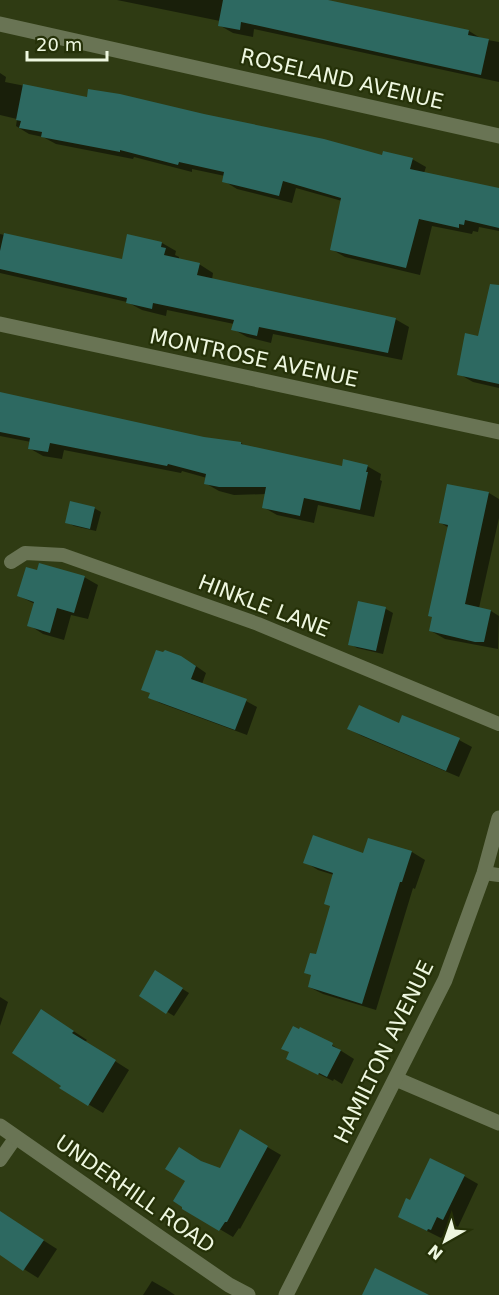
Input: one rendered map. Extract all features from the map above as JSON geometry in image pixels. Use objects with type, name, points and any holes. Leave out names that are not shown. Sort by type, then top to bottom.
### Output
[{"type":"street","name":"ROSELAND AVENUE","points":[[0,24],[499,136]]},
{"type":"street","name":"MONTROSE AVENUE","points":[[0,324],[499,432]]},
{"type":"street","name":"HAMILTON AVENUE","points":[[286,1295],[446,980],[491,874],[499,818]]},
{"type":"street","points":[[396,1079],[499,1123]]},
{"type":"street","name":"UNDERHILL ROAD","points":[[0,1126],[229,1285],[248,1295]]},
{"type":"lane","name":"HINKLE LANE","points":[[11,562],[25,553],[63,555],[258,624],[499,724]]},
{"type":"lane","points":[[0,1160],[16,1137]]},
{"type":"building","points":[[223,0],[328,0],[469,30],[468,35],[489,39],[481,75],[241,22],[240,30],[218,26]]},
{"type":"building","points":[[23,84],[87,97],[88,89],[120,94],[324,139],[382,155],[383,151],[413,158],[410,169],[499,188],[499,228],[465,220],[464,225],[459,224],[459,228],[419,219],[406,268],[330,250],[341,198],[283,181],[279,196],[222,182],[224,172],[179,162],[178,165],[120,150],[120,152],[41,137],[42,132],[19,128],[21,121],[16,120]]},
{"type":"building","points":[[4,233],[122,259],[127,234],[162,242],[161,247],[166,248],[164,255],[200,263],[197,275],[396,318],[388,353],[259,327],[257,336],[231,330],[234,320],[153,303],[152,309],[126,303],[127,298],[0,269],[0,251]]},
{"type":"building","points":[[490,284],[499,285],[499,384],[457,375],[465,333],[478,336]]},
{"type":"building","points":[[0,392],[204,437],[241,442],[241,444],[342,466],[343,459],[368,465],[360,510],[304,498],[300,516],[262,508],[266,487],[219,487],[204,484],[206,474],[168,464],[167,466],[50,443],[48,452],[28,449],[30,438],[0,432]]},
{"type":"building","points":[[447,484],[489,492],[465,604],[491,610],[484,642],[429,631],[432,617],[428,616],[448,525],[439,523]]},
{"type":"building","points":[[70,501],[95,507],[90,529],[65,523]]},
{"type":"building","points":[[39,563],[85,576],[74,613],[57,608],[50,633],[27,626],[34,602],[17,596],[26,567],[37,570]]},
{"type":"building","points":[[358,601],[386,607],[376,651],[348,645]]},
{"type":"building","points":[[156,650],[163,652],[165,650],[181,656],[196,666],[191,679],[247,699],[235,730],[148,698],[150,693],[141,690]]},
{"type":"building","points":[[359,705],[399,723],[402,715],[460,738],[446,771],[347,729]]},
{"type":"building","points":[[313,835],[363,853],[368,838],[412,851],[362,1004],[308,987],[311,975],[304,973],[310,953],[316,954],[330,906],[324,904],[333,873],[303,863]]},
{"type":"building","points":[[155,970],[183,988],[166,1014],[139,996]]},
{"type":"building","points":[[41,1009],[74,1031],[72,1033],[116,1060],[88,1106],[59,1088],[61,1086],[12,1053]]},
{"type":"building","points":[[293,1026],[299,1029],[300,1027],[333,1043],[332,1046],[341,1050],[327,1077],[286,1059],[289,1052],[281,1049]]},
{"type":"building","points":[[240,1129],[268,1146],[227,1222],[219,1231],[173,1201],[185,1181],[165,1169],[179,1147],[201,1161],[220,1168]]},
{"type":"building","points":[[430,1158],[465,1175],[443,1220],[437,1217],[431,1230],[427,1231],[398,1217],[406,1198],[410,1200]]},
{"type":"building","points":[[0,1211],[44,1240],[23,1271],[0,1255]]},
{"type":"building","points":[[375,1268],[429,1295],[362,1295]]}]
